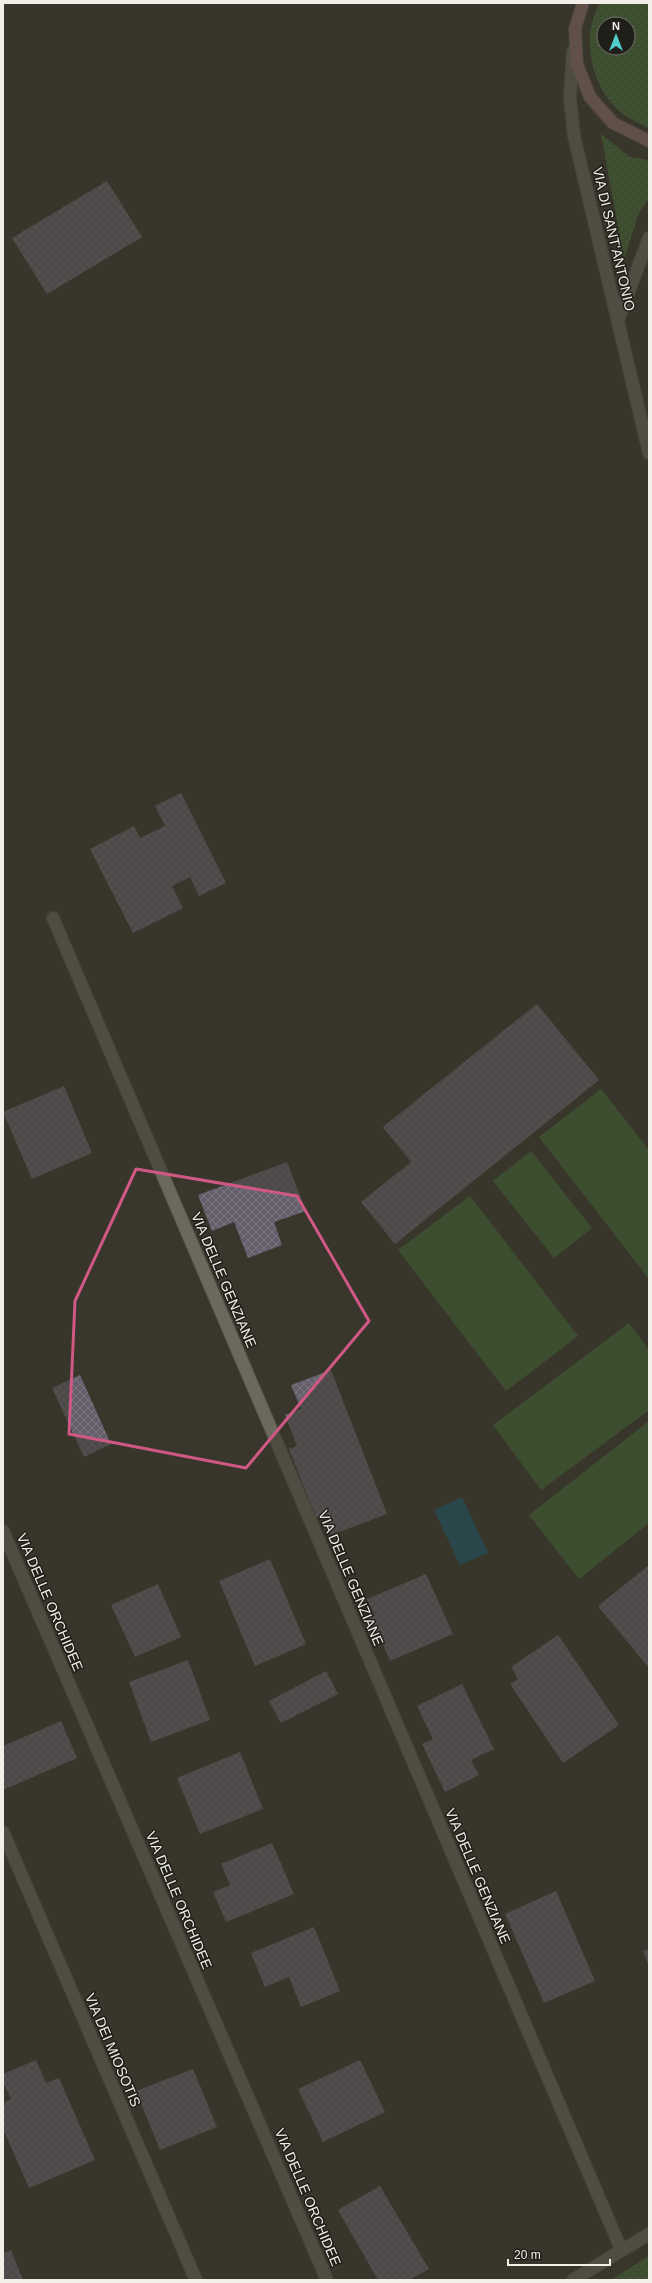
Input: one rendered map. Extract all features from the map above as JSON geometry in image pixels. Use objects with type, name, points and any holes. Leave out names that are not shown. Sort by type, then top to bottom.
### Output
[{"type":"main road","points":[[577,3],[575,29],[577,64],[590,97],[613,123],[649,141]]},
{"type":"main road","points":[[575,29],[583,3]]},
{"type":"street","name":"VIA DI SANT'ANTONIO","points":[[575,29],[570,98],[574,136],[649,453]]},
{"type":"street","points":[[618,320],[649,238]]},
{"type":"street","name":"VIA DELLE GENZIANE","points":[[53,918],[621,2249]]},
{"type":"street","name":"VIA DELLE ORCHIDEE","points":[[3,1531],[327,2280]]},
{"type":"street","name":"VIA DEI MIOSOTIS","points":[[3,1832],[196,2280]]},
{"type":"street","points":[[572,2280],[621,2249],[649,2234]]},
{"type":"highlighted area","points":[[136,1169],[297,1196],[369,1321],[246,1468],[69,1434],[75,1301]]},
{"type":"green space","points":[[600,3],[649,3],[649,128],[624,115],[613,105],[604,92],[592,63],[590,32]]},
{"type":"green space","points":[[601,134],[630,157],[649,160],[649,198],[639,213],[624,259]]},
{"type":"green space","points":[[601,1089],[649,1150],[649,1279],[539,1137]]},
{"type":"green space","points":[[531,1151],[592,1228],[554,1258],[493,1181]]},
{"type":"green space","points":[[470,1196],[578,1336],[506,1391],[398,1250]]},
{"type":"green space","points":[[629,1323],[649,1350],[649,1410],[541,1490],[493,1425]]},
{"type":"green space","points":[[649,1421],[649,1523],[579,1579],[529,1515]]},
{"type":"green space","points":[[649,2256],[649,2280],[611,2280]]},
{"type":"water","points":[[462,1497],[488,1553],[460,1565],[434,1510]]},
{"type":"building","points":[[107,181],[142,237],[47,294],[12,238]]},
{"type":"building","points":[[181,793],[226,883],[199,896],[190,877],[172,886],[183,908],[133,933],[90,849],[134,826],[140,838],[165,826],[155,806]]},
{"type":"building","points":[[537,1004],[599,1080],[395,1244],[361,1202],[411,1162],[383,1127]]},
{"type":"building","points":[[64,1086],[92,1153],[32,1179],[3,1112]]},
{"type":"building","points":[[287,1162],[306,1211],[274,1222],[282,1245],[248,1258],[234,1222],[212,1231],[198,1195]]},
{"type":"building","points":[[331,1370],[387,1514],[331,1535],[323,1515],[316,1518],[289,1449],[297,1446],[285,1415],[301,1409],[291,1385]]},
{"type":"building","points":[[80,1375],[111,1444],[84,1457],[52,1388]]},
{"type":"building","points":[[270,1559],[306,1644],[255,1666],[219,1581]]},
{"type":"building","points":[[649,1565],[649,1668],[598,1606]]},
{"type":"building","points":[[426,1574],[453,1634],[390,1661],[380,1637],[373,1641],[364,1620],[375,1616],[367,1599]]},
{"type":"building","points":[[158,1584],[181,1637],[135,1657],[111,1605]]},
{"type":"building","points":[[558,1635],[619,1725],[563,1763],[510,1684],[518,1679],[511,1667]]},
{"type":"building","points":[[188,1660],[210,1720],[151,1742],[129,1682]]},
{"type":"building","points":[[326,1671],[338,1694],[281,1723],[269,1701]]},
{"type":"building","points":[[462,1684],[494,1749],[471,1760],[479,1775],[445,1792],[422,1744],[433,1739],[417,1706]]},
{"type":"building","points":[[61,1721],[77,1758],[3,1790],[3,1746]]},
{"type":"building","points":[[240,1752],[263,1809],[200,1834],[177,1778]]},
{"type":"building","points":[[272,1843],[294,1894],[226,1922],[213,1892],[230,1885],[221,1864]]},
{"type":"building","points":[[556,1891],[595,1981],[544,2003],[505,1914]]},
{"type":"building","points":[[314,1927],[340,1991],[301,2007],[289,1977],[265,1987],[251,1953]]},
{"type":"building","points":[[649,1949],[649,1967],[643,1951]]},
{"type":"building","points":[[36,2060],[46,2083],[59,2078],[95,2160],[29,2188],[3,2129],[3,2103],[11,2099],[3,2082],[3,2074]]},
{"type":"building","points":[[360,2060],[385,2112],[323,2142],[298,2089]]},
{"type":"building","points":[[193,2069],[217,2127],[160,2150],[136,2091]]},
{"type":"building","points":[[380,2186],[429,2269],[409,2280],[378,2280],[338,2210]]},
{"type":"building","points":[[11,2250],[23,2280],[3,2280],[3,2253]]}]
